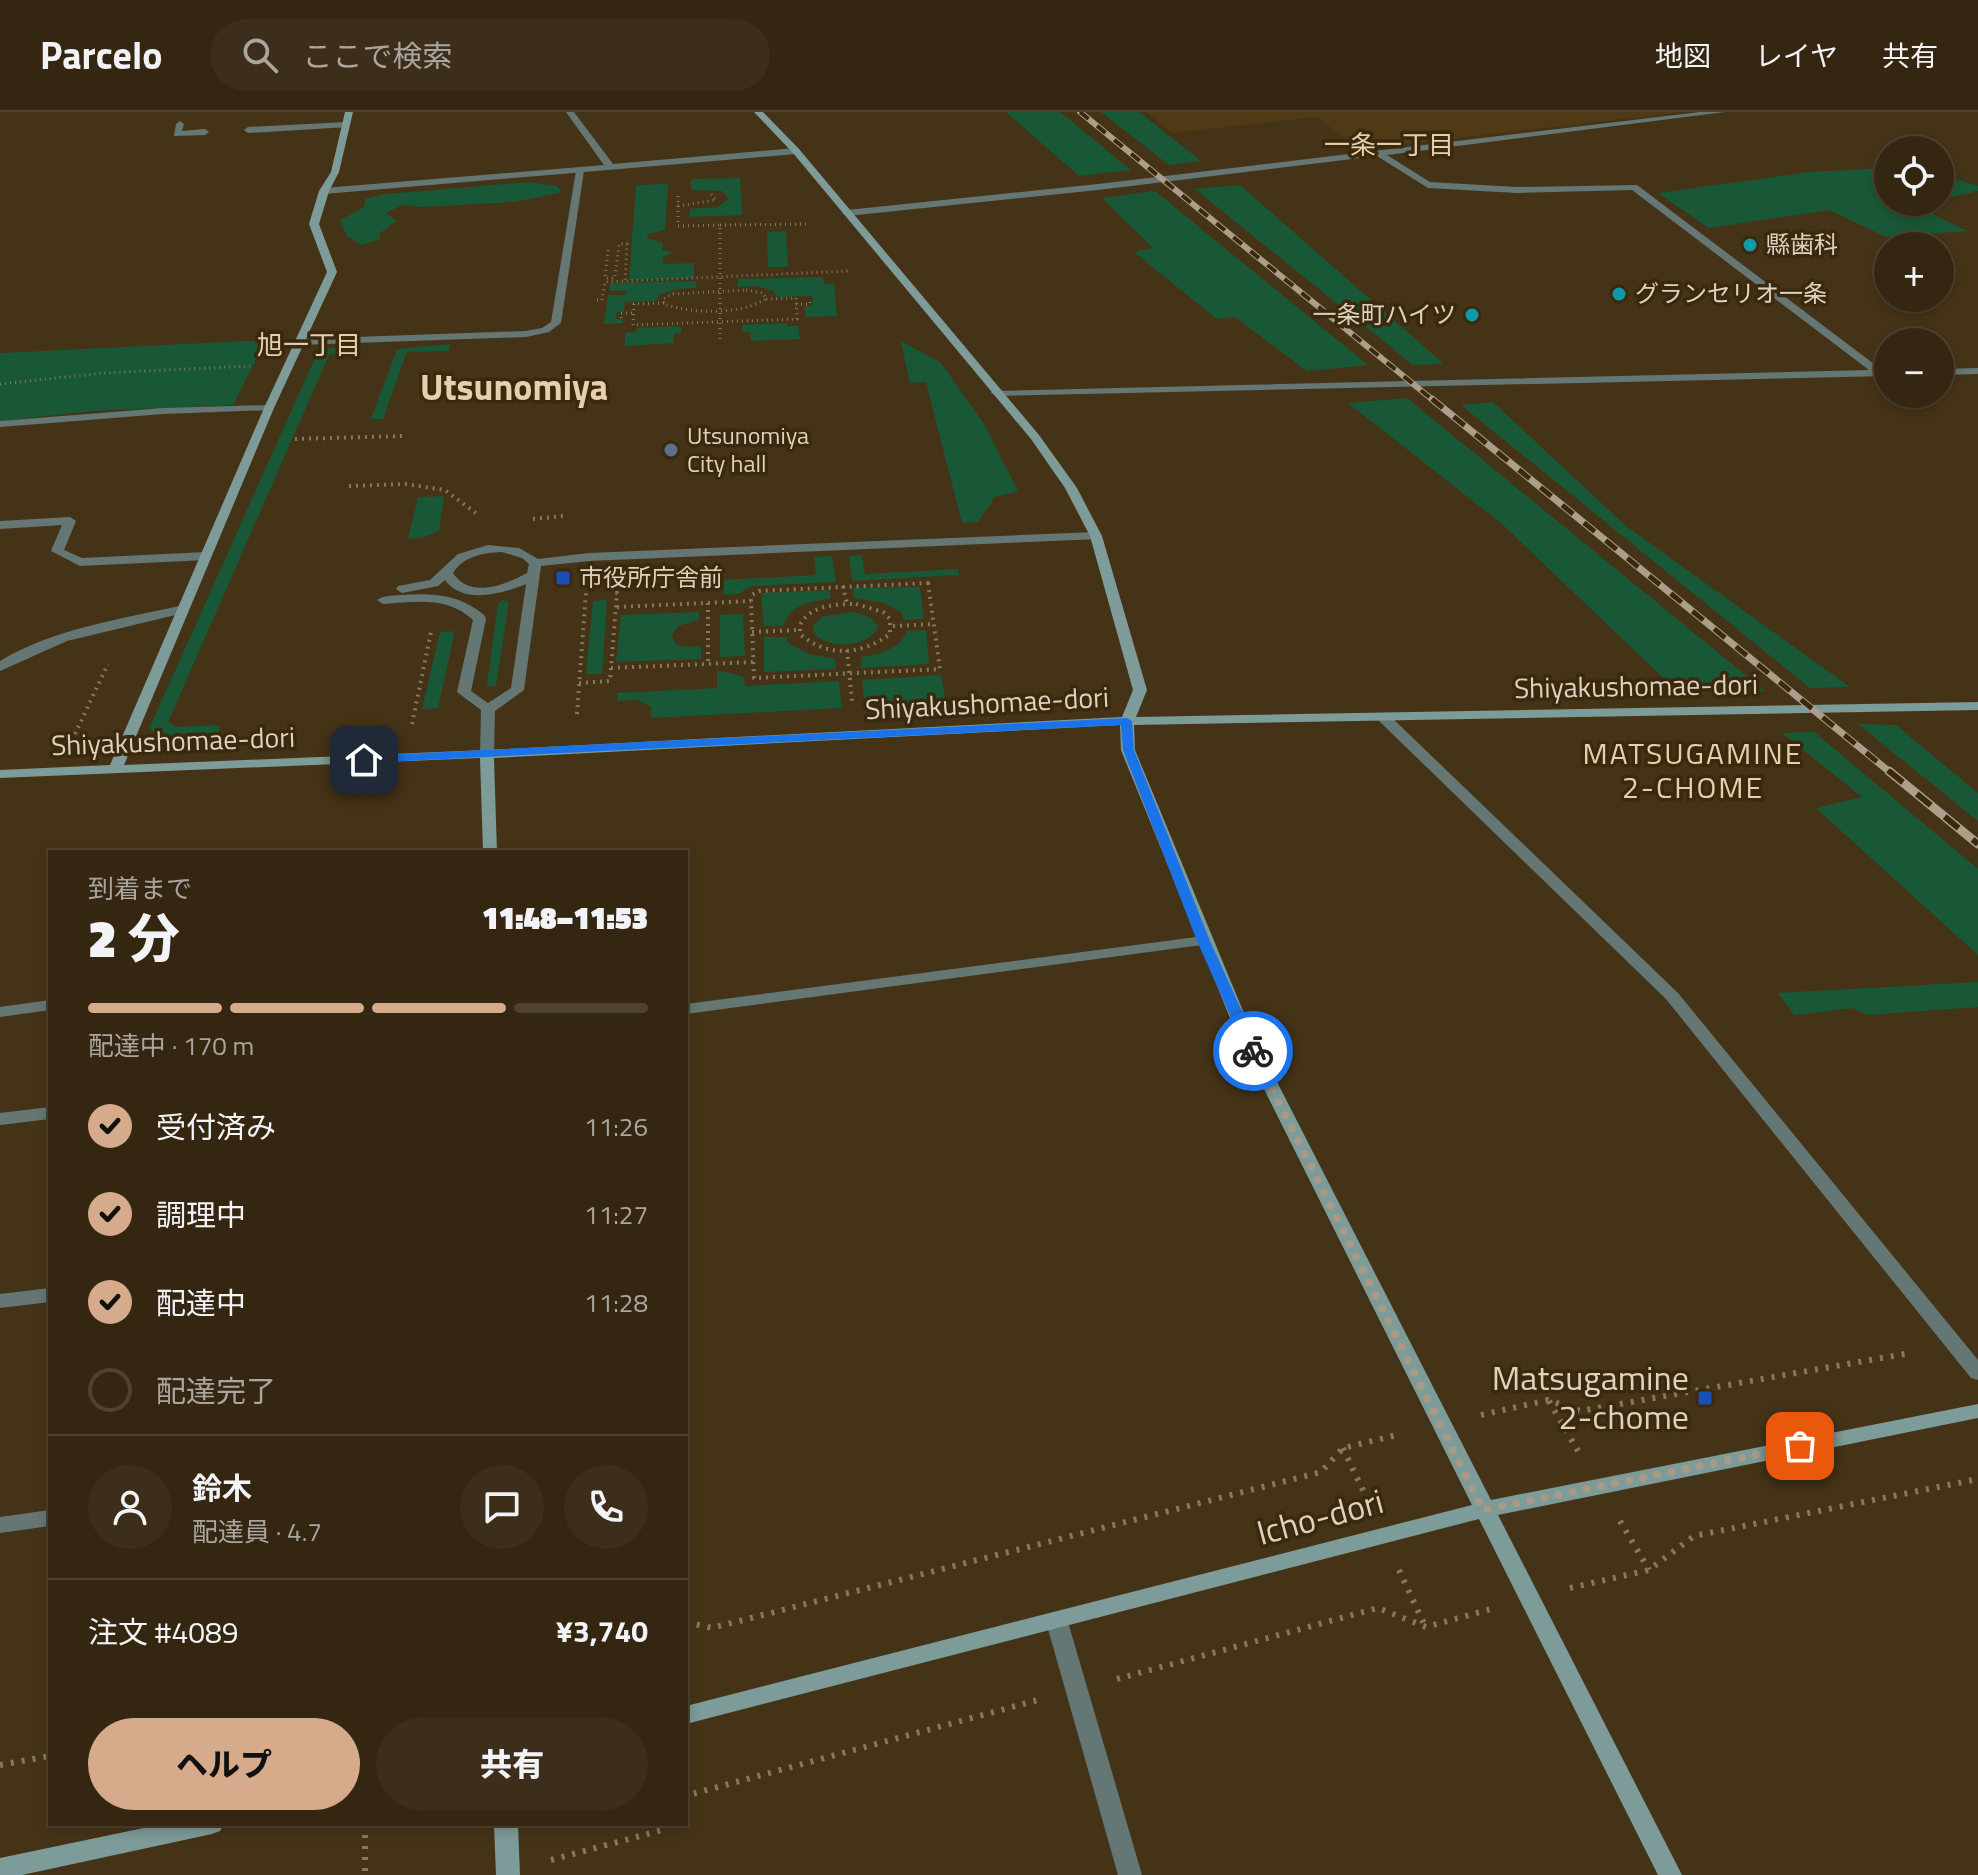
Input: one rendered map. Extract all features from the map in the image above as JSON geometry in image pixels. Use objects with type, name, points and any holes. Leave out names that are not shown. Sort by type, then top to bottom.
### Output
[{"type":"street","points":[[115,769],[269,408],[332,272],[314,224],[324,191],[335,172],[349,112]]},
{"type":"street","points":[[570,112],[611,168]]},
{"type":"street","points":[[758,112],[796,151],[1035,437],[1071,488],[1096,536],[1140,690],[1127,721],[1128,750],[1204,941],[1245,1035],[1670,1875]]},
{"type":"street","points":[[847,213],[1098,187],[1721,112]]},
{"type":"street","points":[[180,124],[177,134],[205,132]]},
{"type":"street","points":[[248,130],[346,125]]},
{"type":"street","points":[[324,191],[796,151]]},
{"type":"street","points":[[1378,153],[1428,185],[1517,190],[1634,187],[1874,366]]},
{"type":"street","points":[[298,342],[526,334],[545,330],[556,323],[580,171]]},
{"type":"street","points":[[1954,372],[1978,371]]},
{"type":"street","points":[[996,393],[1874,373]]},
{"type":"street","points":[[0,424],[163,411],[269,408]]},
{"type":"street","points":[[0,525],[70,521],[57,551],[80,562],[206,556]]},
{"type":"street","points":[[447,573],[457,586],[484,591],[512,587],[533,569],[589,557],[1096,536]]},
{"type":"street","points":[[387,597],[434,583],[447,573],[457,559],[483,551],[510,550],[530,557],[533,569],[517,690],[488,709]]},
{"type":"street","points":[[484,591],[464,692],[488,709]]},
{"type":"street","points":[[387,597],[451,600],[468,606],[480,619]]},
{"type":"street","points":[[0,667],[14,657],[184,609]]},
{"type":"street","name":"Shiyakushomae-dori","points":[[0,774],[487,754],[1127,721],[1978,706]]},
{"type":"street","points":[[488,709],[490,850]]},
{"type":"street","points":[[1383,717],[1672,996],[1978,1373]]},
{"type":"street","points":[[688,1009],[1204,941]]},
{"type":"street","points":[[0,1012],[48,1005]]},
{"type":"street","points":[[0,1119],[48,1113]]},
{"type":"street","points":[[0,1301],[48,1295]]},
{"type":"street","name":"Icho-dori","points":[[688,1714],[1483,1510],[1978,1411]]},
{"type":"street","points":[[0,1525],[48,1518]]},
{"type":"street","points":[[1057,1622],[1130,1875]]},
{"type":"street","points":[[0,1869],[203,1826]]},
{"type":"street","points":[[506,1826],[508,1873]]},
{"type":"path","points":[[687,193],[678,193],[678,226],[815,225]]},
{"type":"path","points":[[678,206],[710,204],[716,200],[716,196],[710,194]]},
{"type":"path","points":[[720,225],[720,340]]},
{"type":"path","points":[[596,249],[608,248],[605,278],[615,278],[619,244],[627,244],[625,282]]},
{"type":"path","points":[[590,300],[602,300],[605,282],[853,270]]},
{"type":"path","points":[[664,303],[663,299],[673,294],[718,291],[758,291],[766,299]]},
{"type":"path","points":[[796,298],[797,319],[633,325],[634,304],[664,303],[678,309],[754,307],[766,299],[796,298]]},
{"type":"path","points":[[796,304],[810,304],[810,298]]},
{"type":"path","points":[[621,318],[621,313],[634,313]]},
{"type":"path","points":[[0,384],[161,369],[246,366]]},
{"type":"path","points":[[293,439],[402,436]]},
{"type":"path","points":[[349,486],[405,484],[445,490],[480,517]]},
{"type":"path","points":[[576,728],[589,557]]},
{"type":"path","points":[[928,583],[940,669],[754,678],[751,601],[752,595],[759,591],[928,583]]},
{"type":"path","points":[[579,683],[610,681],[617,593],[585,594]]},
{"type":"path","points":[[387,597],[392,614],[424,615],[433,622],[411,731]]},
{"type":"path","points":[[616,607],[751,601]]},
{"type":"path","points":[[708,603],[708,664]]},
{"type":"path","points":[[856,604],[883,612],[893,626],[883,640],[847,650],[816,646],[806,641],[799,630],[802,619],[812,612],[856,604]]},
{"type":"path","points":[[75,734],[128,623]]},
{"type":"path","points":[[893,626],[934,624]]},
{"type":"path","points":[[752,632],[799,630]]},
{"type":"path","points":[[847,650],[853,708]]},
{"type":"path","points":[[611,668],[753,662]]},
{"type":"path","points":[[1548,1400],[1580,1411],[1955,1345]]},
{"type":"path","points":[[688,1622],[712,1628],[1321,1472],[1343,1448]]},
{"type":"path","points":[[1604,1580],[1649,1570],[1694,1536],[1978,1479]]},
{"type":"path","points":[[0,1765],[48,1756]]},
{"type":"path","points":[[365,1826],[365,1875]]},
{"type":"path","points":[[508,1873],[663,1826]]},
{"type":"shaded area","points":[[1146,112],[1684,112],[1361,149],[1316,117],[1172,133]]},
{"type":"green space","points":[[1006,112],[1060,112],[1131,170],[1079,176]]},
{"type":"green space","points":[[1101,112],[1139,112],[1201,161],[1169,165]]},
{"type":"green space","points":[[1874,169],[1874,216],[1936,216],[1967,231],[1875,232],[1829,210],[1709,228],[1658,193],[1810,172]]},
{"type":"green space","points":[[740,178],[742,215],[689,217],[690,209],[717,207],[729,199],[722,191],[691,190],[691,179]]},
{"type":"green space","points":[[1954,178],[1978,186],[1978,191],[1954,197]]},
{"type":"green space","points":[[529,182],[557,186],[562,192],[514,202],[421,207],[402,205],[386,213],[397,221],[380,233],[380,239],[362,245],[347,236],[340,220],[364,207],[365,199],[385,194]]},
{"type":"green space","points":[[668,184],[665,230],[648,234],[647,238],[663,243],[662,250],[673,252],[663,258],[663,264],[694,263],[694,278],[629,280],[636,185]]},
{"type":"green space","points":[[1240,185],[1444,364],[1413,365],[1195,189]]},
{"type":"green space","points":[[1155,191],[1368,365],[1307,371],[1235,317],[1217,319],[1134,252],[1153,248],[1102,198]]},
{"type":"green space","points":[[786,231],[788,267],[768,267],[767,232]]},
{"type":"green space","points":[[823,277],[824,284],[834,283],[837,316],[805,317],[805,306],[813,305],[812,296],[777,297],[774,291],[757,286],[738,287],[738,279]]},
{"type":"green space","points":[[696,281],[696,288],[676,289],[659,295],[656,301],[625,302],[624,312],[617,312],[616,319],[623,319],[623,323],[604,324],[608,295],[626,295],[626,291],[609,291],[610,283]]},
{"type":"green space","points":[[787,323],[787,326],[798,326],[800,339],[751,341],[750,332],[743,331],[742,325]]},
{"type":"green space","points":[[681,326],[681,333],[674,334],[674,343],[625,346],[625,333],[636,332],[637,328]]},
{"type":"green space","points":[[266,340],[233,405],[93,411],[0,421],[0,353]]},
{"type":"green space","points":[[901,341],[941,363],[984,424],[1018,491],[995,497],[978,522],[962,523],[926,382],[910,383]]},
{"type":"green space","points":[[450,344],[449,351],[407,352],[383,419],[371,419],[397,349]]},
{"type":"green space","points":[[356,347],[362,350],[329,355],[168,722],[176,727],[220,725],[218,734],[163,736],[149,729],[319,349]]},
{"type":"green space","points":[[1407,398],[1765,691],[1679,693],[1501,523],[1348,403]]},
{"type":"green space","points":[[1493,402],[1626,526],[1850,687],[1810,688],[1461,405]]},
{"type":"green space","points":[[444,496],[439,531],[422,538],[408,539],[418,497]]},
{"type":"green space","points":[[862,555],[865,574],[958,569],[959,575],[852,581],[849,556]]},
{"type":"green space","points":[[832,556],[836,582],[751,586],[738,594],[724,595],[724,580],[816,575],[814,557]]},
{"type":"green space","points":[[920,587],[924,619],[903,620],[902,613],[885,603],[854,598],[853,588]]},
{"type":"green space","points":[[830,590],[830,599],[796,609],[784,625],[764,626],[761,593]]},
{"type":"green space","points":[[503,600],[509,602],[496,685],[490,687],[487,684],[498,603]]},
{"type":"green space","points":[[607,600],[602,674],[586,674],[593,601]]},
{"type":"green space","points":[[699,612],[699,620],[678,626],[672,635],[675,643],[684,647],[701,646],[701,659],[616,662],[621,615]]},
{"type":"green space","points":[[852,612],[870,617],[878,626],[866,639],[857,643],[837,644],[819,638],[813,632],[813,626],[822,617]]},
{"type":"green space","points":[[743,614],[745,656],[720,657],[720,615]]},
{"type":"green space","points":[[926,630],[929,664],[861,668],[861,657],[894,647],[907,631]]},
{"type":"green space","points":[[455,631],[438,708],[422,709],[440,632]]},
{"type":"green space","points":[[764,637],[786,637],[788,643],[809,654],[835,659],[836,669],[764,672]]},
{"type":"green space","points":[[717,670],[744,677],[745,686],[839,681],[842,708],[651,718],[651,707],[638,700],[617,701],[617,693],[717,688]]},
{"type":"green space","points":[[941,675],[946,702],[865,706],[862,680]]},
{"type":"green space","points":[[1858,724],[1896,725],[1978,793],[1978,821]]},
{"type":"green space","points":[[1814,732],[1978,869],[1978,955],[1816,808],[1862,797],[1782,733]]},
{"type":"green space","points":[[1978,982],[1978,1007],[1868,1015],[1852,1008],[1794,1015],[1778,993]]},
{"type":"railway","points":[[1080,112],[1434,401]]},
{"type":"railway","points":[[1432,399],[1891,773]]},
{"type":"railway","points":[[1889,771],[1978,844]]},
{"type":"way so far","points":[[1253,1051],[1483,1510],[1800,1446]]},
{"type":"place","name":"縣歯科","points":[[1750,245]]},
{"type":"place","name":"グランセリオ一条","points":[[1619,294]]},
{"type":"place","name":"一条町ハイツ","points":[[1472,315]]},
{"type":"place","name":"Utsunomiya City hall","points":[[671,450]]},
{"type":"place","name":"市役所庁舎前","points":[[563,578]]},
{"type":"place","name":"Matsugamine 2-chome","points":[[1705,1398]]},
{"type":"district","name":"一条一丁目","points":[[1389,145]]},
{"type":"district","name":"旭一丁目","points":[[309,345]]},
{"type":"district","name":"Utsunomiya","points":[[514,387]]},
{"type":"district","name":"MATSUGAMINE 2-CHOME","points":[[1693,771]]},
{"type":"route","points":[[364,760],[1127,721],[1128,750],[1204,941],[1253,1051]]}]
